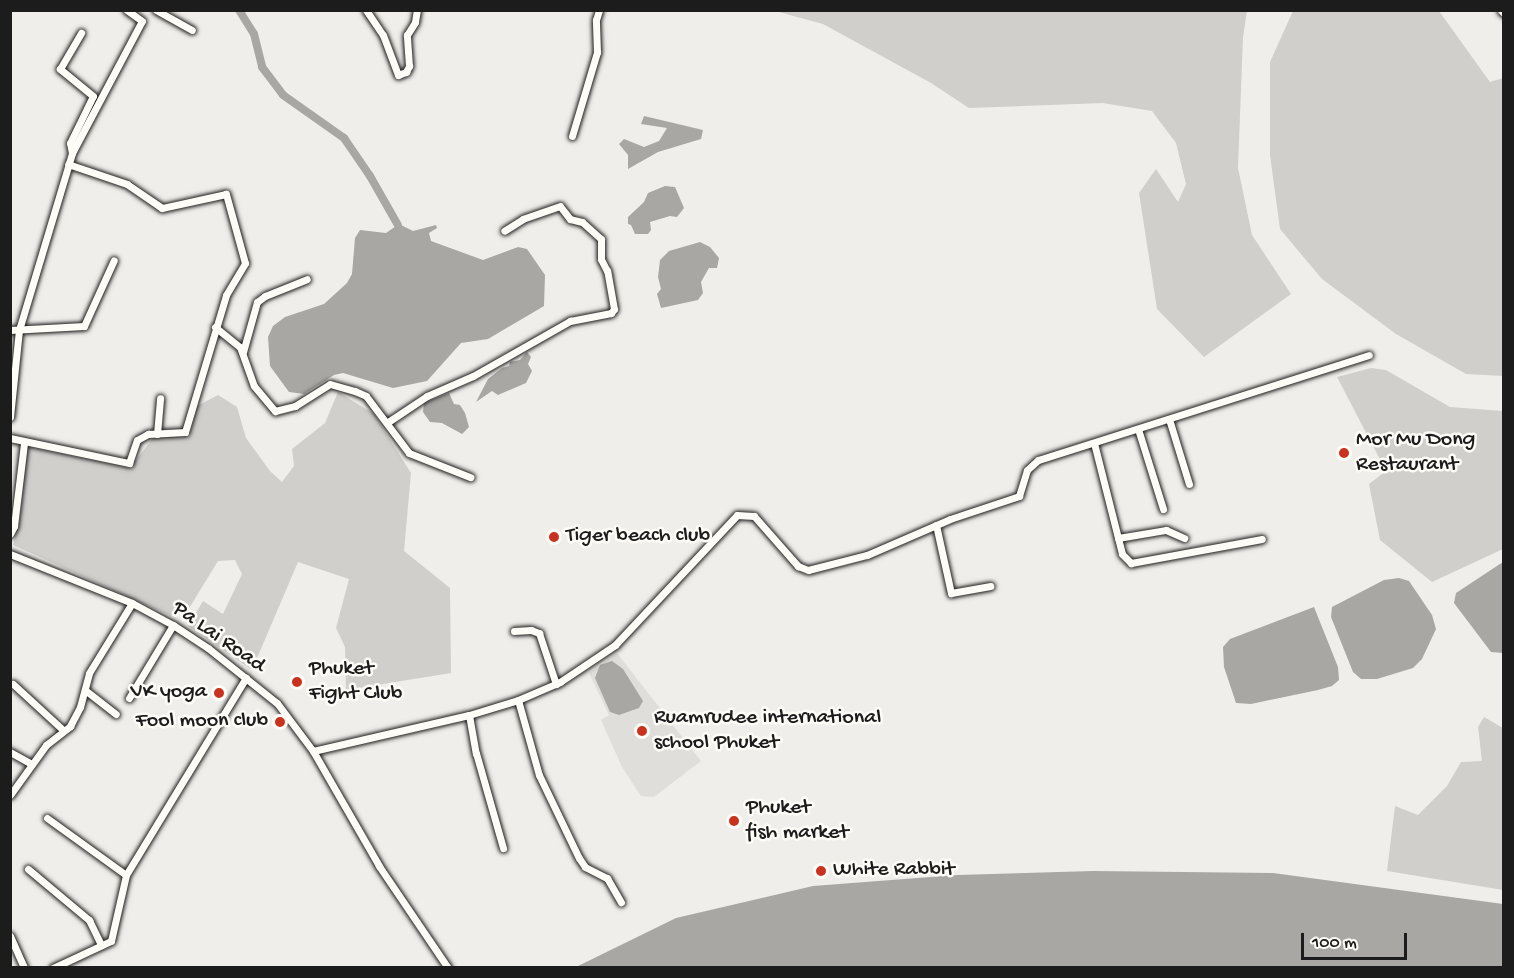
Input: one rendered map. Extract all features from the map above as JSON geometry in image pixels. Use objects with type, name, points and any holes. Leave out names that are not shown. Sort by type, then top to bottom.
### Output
[{"type":"street","points":[[10,417],[20,330],[68,164],[142,21],[127,10]]},
{"type":"street","points":[[156,10],[192,30]]},
{"type":"street","points":[[366,10],[383,35],[398,75],[406,72],[409,66],[407,35],[415,22],[417,10]]},
{"type":"street","points":[[572,136],[597,52],[599,10]]},
{"type":"street","points":[[72,153],[70,143],[93,96],[60,69],[81,33]]},
{"type":"street","points":[[10,438],[129,463],[137,440],[148,434],[185,432],[226,295],[245,263],[226,194],[162,208],[127,184],[68,164]]},
{"type":"street","points":[[388,422],[427,396],[473,376],[570,321],[610,313],[614,309],[607,271],[601,259],[601,239],[582,222],[570,219],[560,206],[523,219],[504,231]]},
{"type":"street","points":[[10,330],[84,327],[114,260]]},
{"type":"street","points":[[243,352],[257,302],[265,296],[307,279]]},
{"type":"street","points":[[215,327],[243,352],[254,386],[275,411],[295,406],[323,387],[333,384],[366,396],[388,422],[409,453],[470,477]]},
{"type":"street","points":[[313,751],[469,715],[518,700],[556,684],[615,645],[737,515],[754,516],[798,566],[807,570],[867,555],[936,525],[1019,496],[1027,470],[1038,460],[1369,354]]},
{"type":"street","points":[[157,434],[159,398]]},
{"type":"street","points":[[1169,419],[1189,484]]},
{"type":"street","points":[[1138,429],[1163,509]]},
{"type":"street","points":[[10,534],[14,526],[24,442]]},
{"type":"street","points":[[1094,443],[1122,554],[1131,563],[1262,539]]},
{"type":"street","points":[[936,525],[951,593],[990,586]]},
{"type":"street","points":[[1118,538],[1166,530],[1184,538]]},
{"type":"street","name":"Pa Lai Road","points":[[10,554],[132,603],[173,625],[208,648],[276,703],[313,751],[379,866],[448,968]]},
{"type":"street","points":[[10,795],[46,745],[70,726],[85,690],[89,673],[132,603]]},
{"type":"street","points":[[129,698],[173,625]]},
{"type":"street","points":[[514,632],[531,630],[539,633],[556,684]]},
{"type":"street","points":[[53,968],[111,941],[126,875],[246,678]]},
{"type":"street","points":[[13,684],[63,730]]},
{"type":"street","points":[[85,690],[116,714]]},
{"type":"street","points":[[518,700],[539,775],[579,858],[585,867],[607,878],[621,902]]},
{"type":"street","points":[[469,715],[476,753],[503,848]]},
{"type":"street","points":[[10,752],[32,764]]},
{"type":"street","points":[[47,818],[126,875]]},
{"type":"street","points":[[28,869],[89,920],[101,945]]},
{"type":"street","points":[[10,936],[24,968]]},
{"type":"shaded area","points":[[775,11],[1247,11],[1243,37],[1238,168],[1252,235],[1291,294],[1204,357],[1157,309],[1139,193],[1156,169],[1178,202],[1186,184],[1176,143],[1152,111],[1103,103],[969,108],[931,83],[823,24]]},
{"type":"shaded area","points":[[1293,11],[1439,11],[1490,82],[1503,78],[1503,376],[1466,374],[1396,334],[1322,279],[1280,229],[1270,155],[1270,62]]},
{"type":"shaded area","points":[[644,116],[703,130],[701,139],[658,152],[628,169],[628,155],[619,144],[624,139],[644,147],[659,141],[667,128],[641,124]]},
{"type":"shaded area","points":[[665,186],[675,187],[684,208],[677,217],[670,216],[650,222],[651,230],[648,234],[635,234],[631,225],[628,224],[628,217],[644,202],[648,193]]},
{"type":"shaded area","points":[[399,224],[413,231],[436,225],[437,228],[429,233],[431,241],[483,260],[518,247],[527,249],[545,275],[544,306],[488,339],[461,343],[427,381],[393,388],[343,373],[334,375],[304,394],[289,392],[270,366],[268,337],[273,326],[285,317],[324,304],[347,283],[352,274],[355,238],[360,230],[386,233]]},
{"type":"shaded area","points":[[700,242],[710,247],[719,258],[717,268],[709,268],[701,282],[703,293],[698,300],[661,308],[657,294],[661,289],[658,277],[660,260],[669,251]]},
{"type":"shaded area","points":[[527,352],[531,357],[528,364],[532,371],[526,383],[498,395],[492,391],[476,402],[488,379],[502,368],[509,366],[510,362],[520,360]]},
{"type":"shaded area","points":[[1371,368],[1386,370],[1450,407],[1503,411],[1503,549],[1432,582],[1380,540],[1369,484],[1386,471],[1337,377]]},
{"type":"shaded area","points":[[338,392],[374,414],[411,473],[404,551],[450,588],[451,673],[346,690],[345,647],[336,628],[349,579],[298,562],[252,670],[188,626],[203,601],[223,614],[242,574],[235,560],[218,561],[185,615],[175,609],[171,616],[13,545],[20,520],[27,447],[130,468],[153,438],[190,436],[197,406],[218,395],[237,407],[246,438],[270,471],[282,482],[294,466],[292,449],[325,423]]},
{"type":"shaded area","points":[[449,393],[454,404],[460,405],[465,413],[469,427],[462,434],[442,423],[430,422],[423,412],[424,403]]},
{"type":"shaded area","points":[[1503,562],[1503,653],[1491,652],[1454,603],[1456,593]]},
{"type":"shaded area","points":[[1399,578],[1409,581],[1432,615],[1436,629],[1422,659],[1413,668],[1377,679],[1361,679],[1353,672],[1331,617],[1332,607],[1384,580]]},
{"type":"shaded area","points":[[1314,607],[1338,667],[1339,680],[1332,686],[1318,690],[1251,704],[1236,703],[1224,667],[1223,647],[1230,639]]},
{"type":"shaded area","name":"Ruamrudee international school Phuket","points":[[617,653],[701,761],[654,797],[641,796],[622,767],[601,720],[609,715],[589,673]]},
{"type":"shaded area","points":[[612,661],[623,669],[643,701],[639,708],[619,715],[610,712],[595,678],[600,665]]},
{"type":"shaded area","points":[[1484,717],[1503,728],[1503,890],[1387,871],[1395,806],[1418,815],[1447,786],[1461,762],[1482,761],[1478,727]]},
{"type":"shaded area","points":[[1093,871],[1273,873],[1503,904],[1503,967],[576,967],[676,918],[813,886],[957,875]]},
{"type":"waterway","points":[[239,10],[254,34],[262,67],[283,95],[344,138],[370,176],[398,225]]},
{"type":"place","name":"Mor Mu Dong Restaurant","points":[[1344,453]]},
{"type":"place","name":"Tiger beach club","points":[[554,537]]},
{"type":"place","name":"Phuket Fight Club","points":[[297,682]]},
{"type":"place","name":"VK yoga","points":[[219,693]]},
{"type":"place","name":"Fool moon club","points":[[280,722]]},
{"type":"place","name":"Ruamrudee international school Phuket","points":[[642,731]]},
{"type":"place","name":"Phuket fish market","points":[[734,821]]},
{"type":"place","name":"White Rabbit","points":[[821,871]]}]
